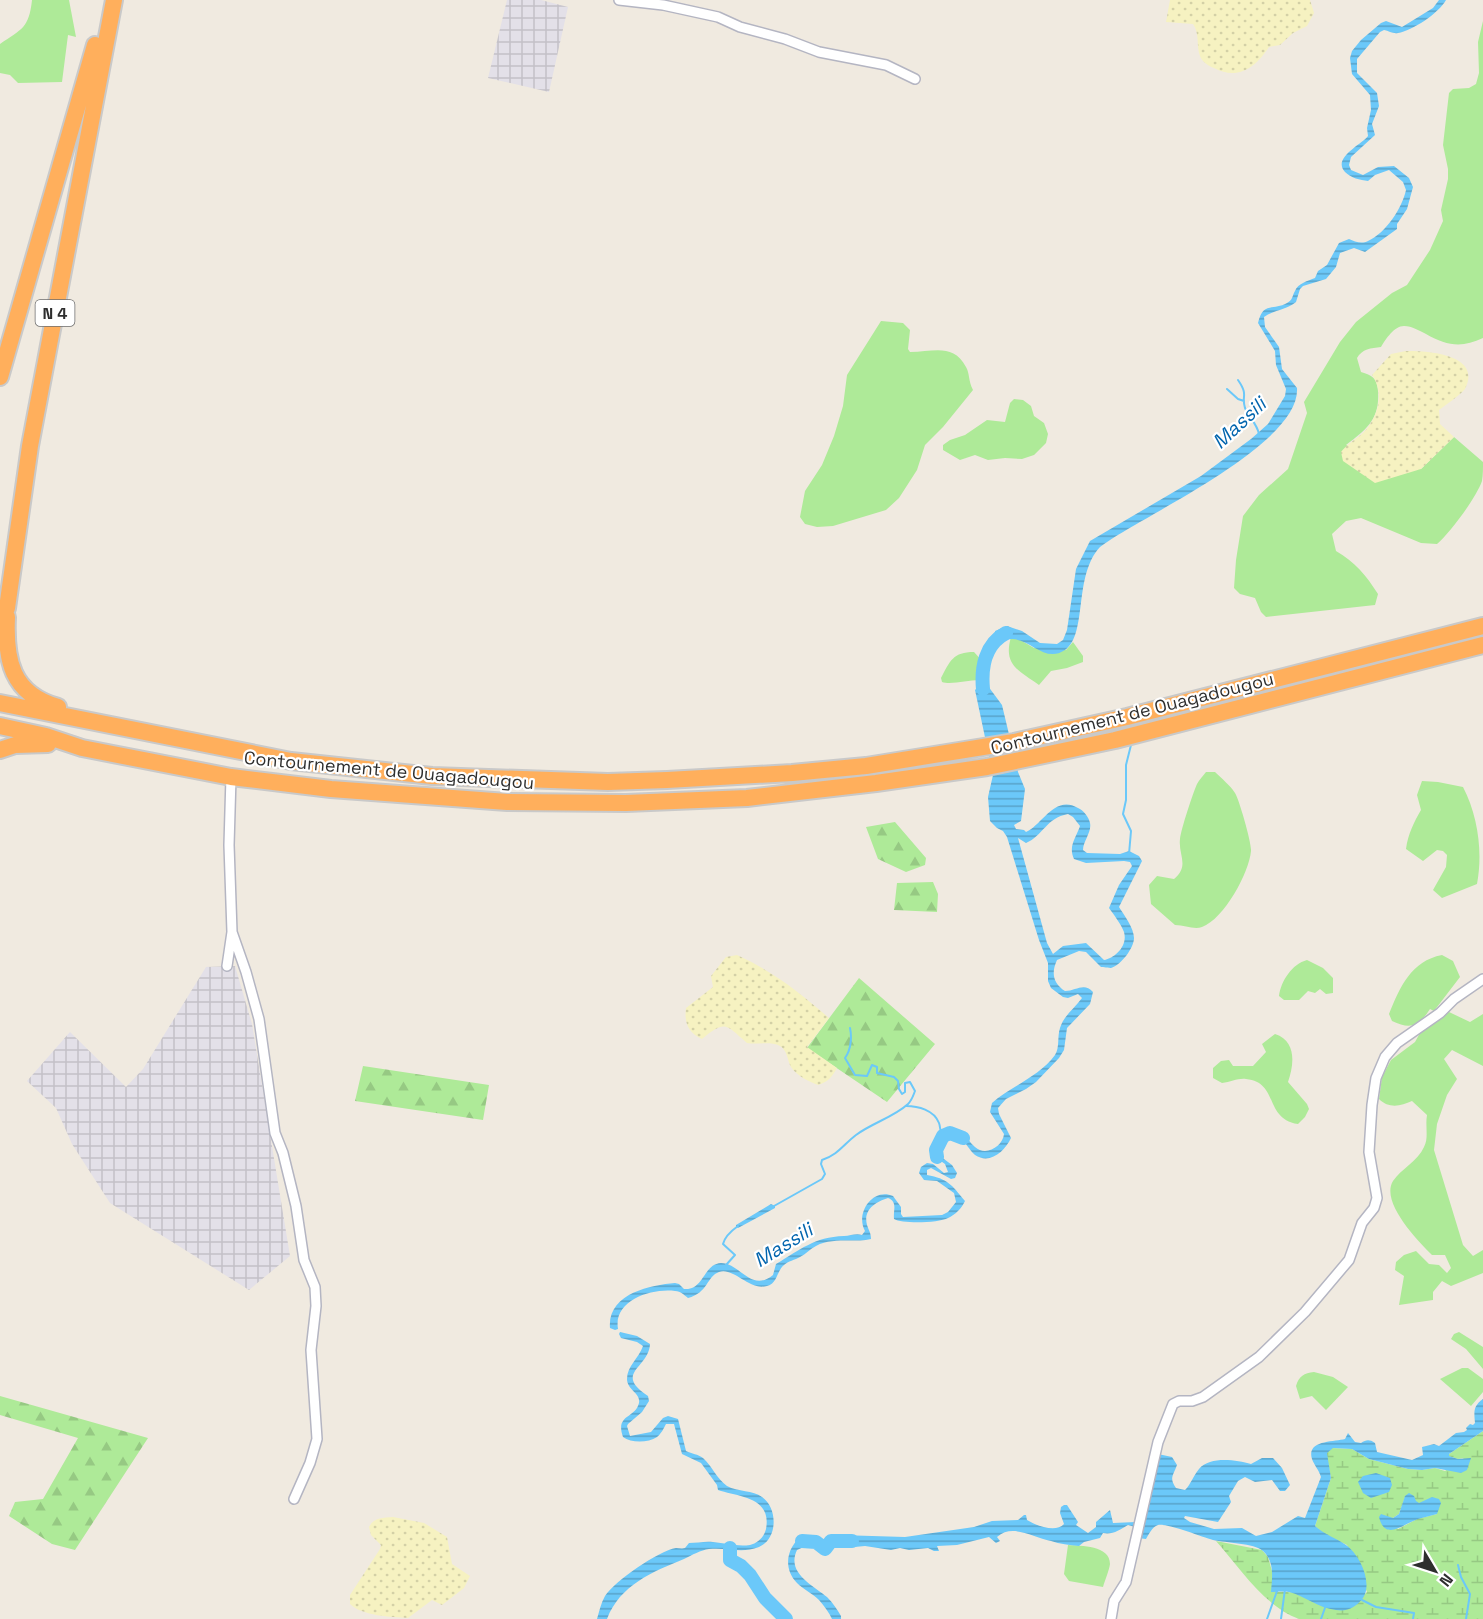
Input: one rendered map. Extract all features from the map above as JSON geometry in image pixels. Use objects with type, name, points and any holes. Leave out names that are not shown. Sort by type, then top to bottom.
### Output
[{"type":"highway","name":"N 4","points":[[0,376],[93,53],[106,0]]},
{"type":"highway","name":"N 4","points":[[0,627],[7,608],[30,446],[114,0]]},
{"type":"highway","points":[[7,608],[8,653],[12,671],[20,684],[31,695],[48,704],[70,710],[89,719]]},
{"type":"highway","name":"Contournement de Ouagadougou","points":[[0,703],[291,761],[432,776],[608,783],[792,773],[866,766],[1014,742],[1127,717],[1483,626]]},
{"type":"highway","name":"Contournement de Ouagadougou","points":[[0,726],[46,736],[82,748],[231,777],[331,789],[507,802],[626,803],[747,798],[876,783],[1017,761],[1115,740],[1483,645]]},
{"type":"highway","points":[[0,750],[30,743],[82,748]]},
{"type":"street","points":[[619,0],[663,5],[718,17],[740,27],[785,39],[819,52],[886,65],[915,79]]},
{"type":"street","points":[[227,966],[232,932],[229,845],[231,777]]},
{"type":"street","points":[[232,932],[259,1019],[275,1133],[283,1154],[296,1206],[304,1260],[315,1287],[316,1306],[311,1350],[317,1439],[310,1463],[294,1499]]},
{"type":"street","points":[[1111,1619],[1114,1601],[1126,1582],[1158,1442],[1173,1404],[1203,1398],[1258,1357],[1305,1312],[1349,1260],[1362,1223],[1374,1208],[1377,1198],[1370,1158],[1371,1117],[1376,1078],[1385,1057],[1397,1043],[1483,979]]},
{"type":"shaded area","points":[[507,0],[541,0],[568,7],[549,92],[488,78]]},
{"type":"shaded area","points":[[235,966],[252,1024],[290,1256],[249,1290],[110,1203],[72,1144],[56,1108],[27,1081],[70,1032],[126,1087],[143,1069],[206,967]]},
{"type":"green space","points":[[32,0],[69,0],[76,37],[68,35],[62,82],[18,83],[10,75],[0,73],[0,44],[23,27],[29,17]]},
{"type":"green space","points":[[1483,21],[1483,338],[1468,343],[1454,344],[1404,326],[1394,331],[1381,347],[1361,353],[1357,358],[1361,372],[1371,376],[1376,383],[1377,409],[1366,428],[1346,445],[1421,469],[1454,437],[1483,462],[1482,481],[1462,515],[1437,544],[1421,543],[1361,518],[1346,521],[1332,534],[1336,551],[1360,570],[1378,594],[1375,605],[1266,617],[1261,612],[1255,598],[1240,594],[1234,588],[1243,516],[1259,495],[1288,469],[1307,413],[1304,402],[1340,342],[1356,322],[1392,293],[1407,285],[1430,250],[1443,221],[1441,210],[1448,169],[1443,145],[1449,93],[1453,89],[1469,88],[1476,84],[1479,73],[1478,42]]},
{"type":"green space","points":[[881,321],[903,323],[910,330],[908,349],[910,352],[942,350],[961,359],[968,372],[973,390],[925,445],[917,470],[899,498],[886,510],[833,526],[817,527],[805,524],[800,517],[805,491],[822,465],[834,436],[843,406],[847,375]]},
{"type":"green space","points":[[1014,399],[1023,400],[1031,406],[1034,416],[1044,423],[1048,434],[1046,443],[1034,455],[1022,459],[988,460],[975,455],[960,460],[943,450],[943,445],[950,440],[965,435],[987,420],[1005,422],[1010,403]]},
{"type":"green space","points":[[1011,637],[1034,648],[1066,650],[1073,642],[1083,656],[1083,662],[1051,671],[1039,685],[1019,671],[1011,661],[1009,646]]},
{"type":"green space","points":[[967,652],[974,652],[984,663],[983,673],[979,680],[942,682],[941,678],[953,659]]},
{"type":"green space","points":[[1206,772],[1215,772],[1235,793],[1245,822],[1251,851],[1246,871],[1227,905],[1210,922],[1196,928],[1175,925],[1151,904],[1149,885],[1157,876],[1174,879],[1179,874],[1182,865],[1180,839],[1183,827],[1197,784]]},
{"type":"green space","points":[[1422,781],[1463,787],[1476,822],[1479,847],[1477,884],[1442,898],[1433,890],[1446,867],[1447,855],[1437,850],[1423,861],[1406,849],[1408,838],[1421,810],[1417,795]]},
{"type":"green space","points":[[895,822],[926,858],[925,865],[906,872],[878,859],[866,827]]},
{"type":"green space","points":[[933,882],[938,894],[937,912],[894,910],[897,883]]},
{"type":"green space","points":[[1442,955],[1453,961],[1460,977],[1434,1011],[1430,1009],[1418,1023],[1409,1026],[1392,1021],[1389,1014],[1408,977],[1422,963]]},
{"type":"green space","points":[[1307,960],[1323,968],[1333,978],[1333,993],[1326,994],[1320,989],[1315,993],[1308,991],[1299,1000],[1284,1000],[1279,996],[1285,979],[1292,969]]},
{"type":"green space","points":[[859,978],[935,1044],[887,1102],[807,1048]]},
{"type":"green space","points":[[1449,1012],[1470,1022],[1483,1014],[1483,1066],[1452,1050],[1444,1059],[1457,1079],[1447,1095],[1437,1124],[1434,1150],[1463,1245],[1473,1256],[1483,1250],[1483,1273],[1451,1286],[1442,1281],[1433,1292],[1433,1300],[1399,1305],[1404,1276],[1395,1270],[1396,1262],[1404,1255],[1416,1251],[1429,1264],[1439,1265],[1447,1273],[1451,1268],[1445,1255],[1432,1255],[1418,1240],[1402,1221],[1392,1199],[1390,1190],[1393,1181],[1418,1157],[1425,1143],[1427,1115],[1412,1101],[1395,1106],[1379,1099],[1382,1077],[1391,1060],[1415,1042],[1420,1033]]},
{"type":"green space","points":[[1275,1034],[1287,1042],[1292,1054],[1292,1068],[1288,1082],[1309,1109],[1298,1124],[1287,1121],[1280,1115],[1268,1093],[1256,1082],[1243,1079],[1222,1083],[1213,1078],[1213,1068],[1221,1061],[1229,1060],[1233,1066],[1253,1066],[1266,1052],[1262,1044]]},
{"type":"green space","points":[[363,1066],[489,1085],[483,1120],[355,1101]]},
{"type":"green space","points":[[1459,1332],[1483,1347],[1483,1369],[1466,1349],[1451,1339]]},
{"type":"green space","points":[[1462,1368],[1468,1368],[1483,1379],[1483,1392],[1471,1406],[1440,1379]]},
{"type":"green space","points":[[1314,1372],[1333,1377],[1348,1387],[1326,1410],[1312,1396],[1300,1399],[1296,1386],[1300,1377]]},
{"type":"green space","points":[[0,1396],[148,1438],[75,1550],[52,1544],[9,1516],[15,1502],[43,1499],[78,1438],[0,1415]]},
{"type":"green space","points":[[1483,1431],[1483,1619],[1299,1619],[1286,1613],[1264,1596],[1216,1541],[1262,1550],[1268,1557],[1278,1592],[1290,1592],[1335,1603],[1356,1600],[1367,1592],[1347,1545],[1324,1534],[1315,1526],[1331,1478],[1326,1453],[1332,1448],[1352,1449],[1369,1459],[1408,1469],[1435,1468],[1445,1471],[1464,1458],[1458,1459],[1448,1456]],"holes":[[[1405,1497],[1437,1514],[1417,1519],[1398,1529],[1387,1518],[1393,1518],[1399,1514]]]},
{"type":"green space","points":[[1068,1545],[1087,1546],[1105,1553],[1110,1564],[1103,1587],[1069,1581],[1064,1574]]},
{"type":"sand","points":[[1170,0],[1310,0],[1314,13],[1307,26],[1293,33],[1280,45],[1269,47],[1252,66],[1246,70],[1231,73],[1223,72],[1202,60],[1193,24],[1166,22]]},
{"type":"sand","points":[[1406,351],[1449,356],[1466,368],[1468,377],[1465,389],[1439,410],[1440,424],[1454,437],[1421,469],[1375,483],[1343,461],[1341,452],[1363,433],[1376,413],[1379,397],[1372,375],[1391,354]]},
{"type":"sand","points":[[737,955],[786,983],[829,1018],[807,1047],[837,1068],[827,1081],[818,1085],[800,1076],[791,1067],[785,1050],[780,1046],[768,1043],[747,1043],[726,1027],[716,1029],[702,1039],[690,1030],[686,1022],[686,1008],[713,987],[711,976],[726,957]]},
{"type":"sand","points":[[393,1517],[424,1523],[447,1537],[452,1564],[470,1576],[464,1588],[442,1605],[432,1600],[408,1618],[369,1613],[350,1604],[350,1595],[381,1545],[371,1535],[369,1527],[376,1520]]},
{"type":"water","points":[[1439,0],[1446,0],[1438,10],[1417,25],[1404,32],[1393,33],[1384,30],[1380,32],[1357,59],[1357,73],[1377,93],[1379,106],[1372,124],[1375,135],[1351,157],[1349,165],[1351,170],[1363,175],[1378,167],[1394,166],[1409,178],[1413,187],[1407,209],[1397,224],[1397,229],[1365,252],[1354,248],[1340,253],[1336,267],[1326,279],[1303,286],[1296,302],[1264,317],[1265,327],[1279,347],[1282,369],[1297,388],[1291,410],[1274,433],[1247,455],[1100,547],[1086,573],[1076,631],[1072,642],[1065,650],[1056,654],[1048,653],[1016,639],[997,645],[993,643],[995,631],[1007,626],[1022,631],[1040,643],[1057,644],[1063,640],[1067,630],[1076,569],[1090,541],[1201,476],[1268,424],[1285,396],[1286,389],[1276,365],[1275,351],[1258,323],[1260,316],[1266,309],[1290,301],[1298,286],[1315,278],[1318,271],[1327,265],[1339,243],[1349,239],[1366,242],[1381,232],[1397,212],[1406,190],[1403,182],[1389,170],[1375,175],[1368,181],[1350,176],[1342,167],[1342,162],[1349,152],[1368,136],[1367,128],[1371,110],[1370,95],[1352,74],[1350,58],[1352,51],[1381,23],[1386,21],[1402,27],[1433,8]]},
{"type":"water","points":[[981,673],[984,673],[985,682],[1002,705],[1018,772],[1025,789],[1021,821],[1014,825],[1016,829],[1026,832],[1049,812],[1062,805],[1070,805],[1082,810],[1089,821],[1090,830],[1083,850],[1087,853],[1120,854],[1129,851],[1139,856],[1142,861],[1119,907],[1132,930],[1134,938],[1132,946],[1123,960],[1111,968],[1101,967],[1086,952],[1079,951],[1057,960],[1054,973],[1058,985],[1065,991],[1083,987],[1090,989],[1093,992],[1090,1004],[1067,1028],[1064,1050],[1059,1058],[1036,1082],[1006,1099],[998,1108],[1011,1138],[1001,1152],[986,1158],[975,1155],[962,1140],[948,1136],[947,1131],[963,1132],[979,1150],[989,1150],[997,1146],[1004,1134],[990,1112],[992,1103],[1041,1069],[1055,1055],[1062,1023],[1082,998],[1078,994],[1068,998],[1063,997],[1051,988],[1048,981],[1048,963],[1007,837],[990,821],[988,797],[993,775],[975,690],[979,686]],"holes":[[[1068,814],[1080,826],[1072,846],[1074,859],[1086,863],[1124,861],[1130,862],[1132,866],[1119,885],[1109,908],[1123,929],[1124,942],[1120,951],[1104,960],[1086,943],[1063,946],[1053,954],[1047,943],[1018,838],[1026,843],[1055,819]]]},
{"type":"water","points":[[939,1139],[943,1142],[940,1156],[952,1165],[957,1173],[955,1178],[951,1179],[931,1168],[927,1170],[927,1175],[949,1183],[965,1201],[951,1217],[929,1222],[898,1221],[894,1219],[894,1204],[888,1198],[875,1204],[868,1211],[866,1220],[871,1239],[836,1241],[816,1246],[781,1268],[771,1285],[767,1286],[754,1285],[725,1271],[715,1274],[695,1296],[688,1298],[677,1291],[646,1294],[628,1303],[622,1310],[618,1319],[618,1329],[610,1328],[611,1316],[615,1307],[623,1299],[643,1289],[675,1283],[684,1289],[691,1288],[700,1282],[710,1268],[721,1263],[734,1267],[752,1279],[765,1280],[773,1275],[776,1264],[808,1245],[833,1237],[862,1235],[865,1231],[862,1217],[864,1210],[873,1198],[879,1195],[893,1196],[901,1207],[903,1217],[942,1215],[948,1212],[956,1202],[954,1193],[937,1181],[924,1180],[919,1173],[921,1167],[927,1163],[933,1164],[944,1173],[948,1172],[945,1164],[935,1157],[934,1150]]},
{"type":"water","points":[[771,1204],[775,1208],[736,1227],[736,1225]]},
{"type":"water","points":[[620,1332],[637,1336],[650,1344],[648,1352],[633,1376],[633,1382],[648,1396],[649,1401],[642,1412],[628,1424],[630,1436],[651,1432],[663,1418],[668,1416],[678,1419],[686,1451],[703,1458],[727,1486],[762,1497],[771,1508],[774,1523],[770,1537],[759,1547],[746,1550],[716,1549],[696,1553],[638,1581],[620,1597],[607,1619],[597,1619],[605,1596],[637,1568],[668,1550],[685,1548],[689,1543],[750,1545],[756,1543],[764,1535],[767,1518],[759,1504],[752,1500],[718,1490],[717,1485],[701,1463],[682,1454],[674,1424],[666,1424],[658,1436],[653,1439],[635,1441],[623,1437],[621,1430],[623,1420],[634,1412],[639,1403],[638,1397],[629,1386],[628,1374],[643,1346],[621,1338]]},
{"type":"water","points":[[1483,1399],[1483,1431],[1449,1454],[1458,1459],[1471,1458],[1467,1470],[1461,1473],[1435,1468],[1408,1469],[1369,1459],[1352,1449],[1333,1448],[1327,1453],[1331,1478],[1315,1526],[1346,1545],[1356,1555],[1364,1570],[1366,1592],[1363,1598],[1351,1608],[1329,1609],[1289,1592],[1271,1592],[1272,1570],[1269,1560],[1263,1551],[1253,1546],[1213,1540],[1162,1525],[1154,1527],[1146,1539],[1138,1538],[1158,1454],[1172,1457],[1177,1465],[1172,1477],[1173,1482],[1176,1488],[1185,1490],[1199,1469],[1210,1462],[1231,1460],[1251,1464],[1262,1458],[1273,1458],[1282,1468],[1290,1485],[1285,1491],[1280,1491],[1272,1480],[1255,1482],[1245,1477],[1238,1481],[1229,1496],[1231,1502],[1218,1522],[1185,1516],[1184,1518],[1214,1529],[1242,1528],[1256,1536],[1272,1532],[1298,1516],[1305,1518],[1321,1477],[1311,1453],[1317,1445],[1345,1439],[1348,1433],[1355,1442],[1361,1443],[1369,1440],[1375,1443],[1377,1452],[1412,1460],[1423,1455],[1422,1447],[1434,1444],[1439,1446],[1456,1433],[1467,1430],[1470,1424],[1473,1425],[1475,1423],[1474,1412]]},
{"type":"water","points":[[1376,1473],[1390,1478],[1392,1485],[1389,1492],[1371,1498],[1363,1493],[1358,1482],[1363,1476]]},
{"type":"water","points":[[1409,1493],[1419,1503],[1432,1497],[1439,1499],[1441,1503],[1437,1514],[1395,1529],[1386,1529],[1379,1517],[1381,1514],[1393,1518],[1399,1514],[1405,1496]]},
{"type":"water","points":[[1064,1505],[1067,1505],[1078,1522],[1076,1525],[1088,1533],[1096,1527],[1096,1522],[1110,1510],[1113,1523],[1136,1522],[1135,1527],[1128,1525],[1113,1533],[1103,1533],[1100,1538],[1084,1542],[1079,1546],[1058,1543],[1016,1531],[1003,1533],[997,1537],[1000,1541],[996,1543],[989,1537],[957,1545],[937,1546],[939,1551],[928,1548],[891,1550],[865,1546],[844,1548],[835,1542],[839,1535],[905,1537],[974,1527],[992,1521],[1018,1520],[1024,1515],[1027,1520],[1036,1524],[1046,1528],[1056,1528],[1064,1524],[1060,1513]]},
{"type":"water","points":[[804,1535],[819,1538],[816,1546],[806,1546],[797,1550],[795,1565],[798,1572],[808,1583],[827,1597],[841,1619],[832,1619],[819,1600],[797,1583],[789,1571],[790,1551],[798,1539]]},
{"type":"waterway","points":[[1238,380],[1244,392],[1245,408],[1259,434]]},
{"type":"waterway","points":[[1227,389],[1238,399],[1244,401]]},
{"type":"waterway","name":"Massili","points":[[983,689],[986,657],[993,643],[1006,633]]},
{"type":"waterway","points":[[1129,854],[1131,831],[1123,814],[1126,800],[1126,765],[1131,745]]},
{"type":"waterway","points":[[774,1206],[822,1179],[825,1174],[821,1164],[822,1160],[837,1152],[862,1131],[902,1109],[913,1096],[915,1091],[910,1082],[905,1083],[905,1092],[902,1094],[898,1081],[894,1077],[877,1073],[877,1067],[872,1065],[867,1076],[855,1075],[845,1058],[849,1051],[850,1028]]},
{"type":"waterway","points":[[906,1106],[930,1112],[937,1119],[943,1136]]},
{"type":"waterway","name":"Massili","points":[[937,1157],[936,1150],[943,1136],[950,1133],[963,1138]]},
{"type":"waterway","points":[[726,1265],[735,1255],[723,1244],[738,1226]]},
{"type":"waterway","points":[[802,1541],[816,1542],[825,1549],[831,1541],[852,1541]]},
{"type":"waterway","points":[[730,1548],[730,1560],[750,1575],[765,1598],[786,1619]]},
{"type":"waterway","points":[[1458,1565],[1461,1577],[1470,1594],[1466,1619]]},
{"type":"waterway","points":[[1281,1619],[1285,1589]]},
{"type":"waterway","points":[[1267,1619],[1277,1591]]},
{"type":"waterway","points":[[1362,1600],[1376,1607],[1414,1613],[1413,1619]]},
{"type":"waterway","points":[[1321,1619],[1326,1605]]}]
